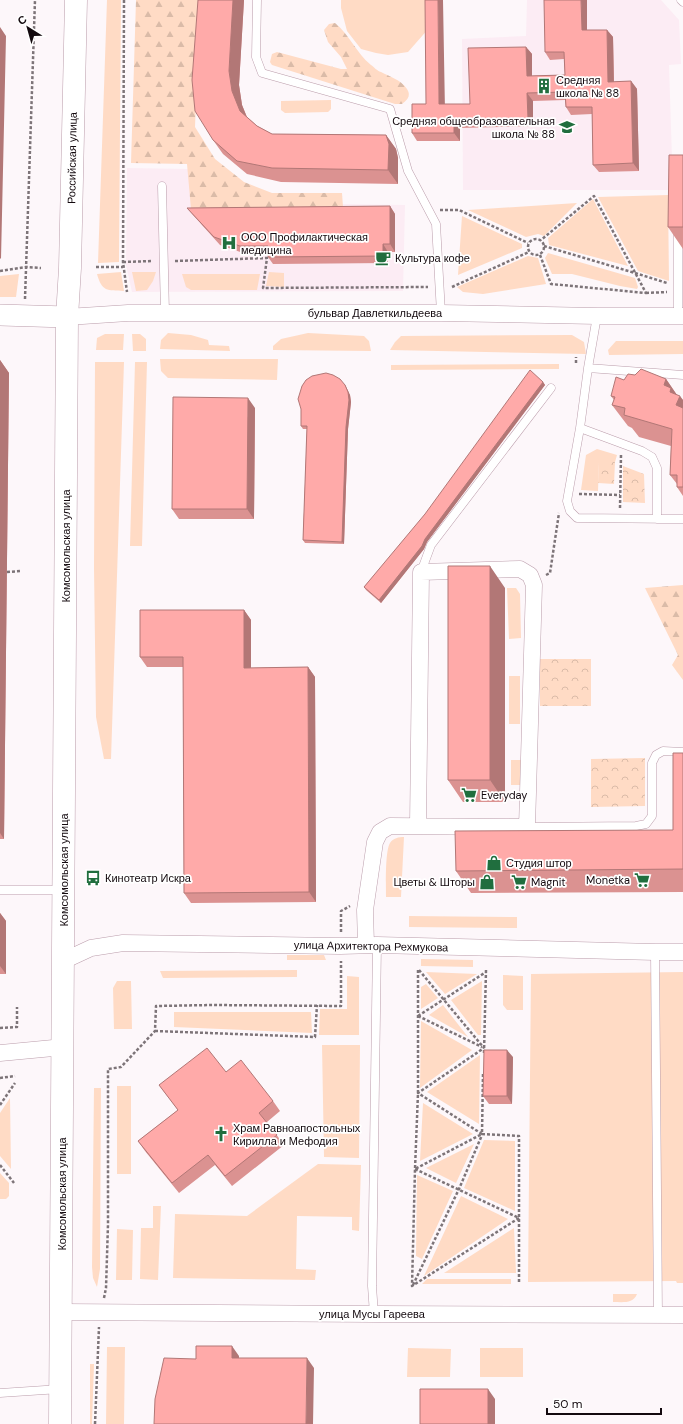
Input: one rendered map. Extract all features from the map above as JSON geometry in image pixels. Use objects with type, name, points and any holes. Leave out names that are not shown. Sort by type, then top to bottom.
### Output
[{"type":"main road","name":"Российская улица","points":[[67,316],[70,268],[76,0]]},
{"type":"main road","name":"Комсомольская улица","points":[[60,1424],[64,1047],[63,890],[67,316]]},
{"type":"street","name":"бульвар Давлеткильдеева","points":[[67,316],[128,313],[440,312],[597,316],[680,316]]},
{"type":"street","points":[[0,314],[67,316]]},
{"type":"street","points":[[372,945],[365,910],[375,842],[380,832],[390,826],[527,827],[534,585],[530,575],[520,569],[421,572],[418,826]]},
{"type":"street","name":"улица Архитектора Рехмукова","points":[[64,962],[91,948],[123,943],[372,945],[683,952]]},
{"type":"street","points":[[0,1053],[64,1047]]},
{"type":"street","name":"улица Мусы Гареева","points":[[61,1312],[683,1315]]},
{"type":"lane","points":[[257,0],[256,57],[262,73],[390,109],[408,171],[436,224],[440,312]]},
{"type":"lane","points":[[162,186],[165,313]]},
{"type":"lane","points":[[679,223],[680,316]]},
{"type":"lane","points":[[597,316],[567,501],[570,511],[576,518],[683,520]]},
{"type":"lane","points":[[588,368],[683,375]]},
{"type":"lane","points":[[421,572],[431,545],[551,388]]},
{"type":"lane","points":[[580,428],[642,451],[652,457],[657,468],[657,519]]},
{"type":"lane","points":[[527,827],[636,826],[646,824],[652,816],[652,764],[656,755],[663,751],[683,752]]},
{"type":"lane","points":[[0,890],[63,890]]},
{"type":"lane","points":[[372,945],[372,1286],[374,1314]]},
{"type":"lane","points":[[655,952],[658,1315]]},
{"type":"lane","points":[[0,1393],[61,1389]]},
{"type":"path","points":[[25,300],[35,0]]},
{"type":"path","points":[[124,0],[123,266],[127,292]]},
{"type":"path","points":[[540,255],[534,255],[529,252],[527,247],[528,243],[533,239],[541,240],[594,196],[646,293]]},
{"type":"path","points":[[429,210],[459,210],[528,243]]},
{"type":"path","points":[[540,255],[544,250],[541,240]]},
{"type":"path","points":[[544,246],[636,272],[670,284]]},
{"type":"path","points":[[452,287],[529,252]]},
{"type":"path","points":[[540,255],[551,284],[646,293],[669,292]]},
{"type":"path","points":[[123,262],[266,258],[263,288],[429,287]]},
{"type":"path","points":[[96,267],[123,266]]},
{"type":"path","points":[[0,271],[26,267],[41,268]]},
{"type":"path","points":[[620,518],[621,443]]},
{"type":"path","points":[[568,494],[620,495]]},
{"type":"path","points":[[7,572],[21,571]]},
{"type":"path","points":[[95,1424],[98,1335],[106,1288],[108,1224],[108,1069],[121,1068],[155,1031],[156,1006],[341,1006],[342,970]]},
{"type":"path","points":[[412,1286],[418,1093],[418,970],[484,1048]]},
{"type":"path","points":[[418,1016],[486,971],[484,1056]]},
{"type":"path","points":[[155,1031],[315,1037],[316,1005]]},
{"type":"path","points":[[0,1028],[17,1027],[17,1007]]},
{"type":"path","points":[[418,1016],[484,1048]]},
{"type":"path","points":[[418,1093],[484,1048]]},
{"type":"path","points":[[412,1286],[459,1189],[482,1134],[484,1072]]},
{"type":"path","points":[[0,1078],[15,1076]]},
{"type":"path","points":[[0,1105],[15,1083]]},
{"type":"path","points":[[418,1093],[482,1134],[519,1136],[518,1284]]},
{"type":"path","points":[[415,1169],[482,1134]]},
{"type":"path","points":[[0,1165],[14,1183]]},
{"type":"path","points":[[415,1169],[519,1218]]},
{"type":"path","points":[[412,1286],[519,1218]]},
{"type":"shaded area","name":"Средняя общеобразовательная школа № 88","points":[[527,0],[661,0],[679,20],[681,64],[669,65],[673,190],[463,190],[462,39],[526,36]]},
{"type":"shaded area","points":[[127,168],[189,169],[194,202],[405,205],[403,291],[132,292],[126,265]]},
{"type":"green space","points":[[107,0],[121,0],[119,262],[98,263]]},
{"type":"green space","points":[[136,0],[200,0],[195,127],[215,159],[244,182],[272,193],[342,193],[343,207],[191,209],[187,164],[131,163]]},
{"type":"green space","points":[[341,0],[430,0],[430,27],[408,52],[388,55],[361,49],[347,31],[341,8]]},
{"type":"green space","points":[[335,23],[371,65],[378,71],[401,83],[407,89],[409,95],[402,104],[395,104],[272,65],[270,62],[272,54],[277,52],[341,69],[347,69],[341,57],[328,42],[324,30],[329,24]]},
{"type":"green space","points":[[331,100],[331,109],[328,112],[285,113],[281,110],[281,101]]},
{"type":"green space","points":[[668,195],[669,281],[638,271],[598,197]]},
{"type":"green space","points":[[593,199],[628,266],[549,245],[548,238]]},
{"type":"green space","points":[[577,203],[544,236],[538,234],[526,237],[468,210]]},
{"type":"green space","points":[[462,216],[522,244],[522,248],[458,275]]},
{"type":"green space","points":[[548,253],[635,278],[638,287],[637,289],[620,286],[572,274],[552,274],[545,258]]},
{"type":"green space","points":[[528,256],[538,258],[546,284],[483,294],[463,292],[457,287]]},
{"type":"green space","points":[[121,272],[124,291],[106,289],[101,284],[97,274]]},
{"type":"green space","points":[[132,272],[156,272],[153,281],[147,290],[136,291]]},
{"type":"green space","points":[[269,272],[284,273],[284,287],[266,286]]},
{"type":"green space","points":[[19,274],[16,297],[0,297],[0,276]]},
{"type":"green space","points":[[182,274],[260,274],[257,290],[191,290],[186,287]]},
{"type":"green space","points":[[168,333],[191,335],[208,340],[209,345],[229,346],[230,351],[160,349],[161,340]]},
{"type":"green space","points":[[308,333],[364,336],[369,341],[371,351],[273,350],[273,346],[281,339]]},
{"type":"green space","points":[[105,334],[124,334],[123,350],[96,350],[97,338]]},
{"type":"green space","points":[[132,334],[140,334],[146,339],[146,351],[133,351]]},
{"type":"green space","points":[[572,335],[584,342],[586,354],[390,350],[401,336]]},
{"type":"green space","points":[[616,341],[683,341],[683,354],[609,355],[608,350]]},
{"type":"green space","points":[[160,359],[278,359],[277,380],[168,378],[161,371]]},
{"type":"green space","points":[[95,362],[124,362],[111,759],[104,759],[96,717],[94,568]]},
{"type":"green space","points":[[135,362],[147,362],[142,546],[130,546]]},
{"type":"green space","points":[[559,364],[559,369],[391,370],[391,365]]},
{"type":"green space","points":[[597,449],[617,455],[615,462],[599,462],[598,491],[581,490],[586,455]]},
{"type":"green space","points":[[599,461],[615,462],[614,484],[598,483]]},
{"type":"green space","points":[[623,466],[644,474],[645,503],[623,502]]},
{"type":"green space","points":[[683,585],[683,680],[672,665],[678,655],[645,588]]},
{"type":"green space","points":[[507,588],[516,588],[520,594],[521,638],[509,639]]},
{"type":"green space","points":[[540,659],[591,659],[591,706],[540,706]]},
{"type":"green space","points":[[509,676],[520,676],[520,724],[509,724]]},
{"type":"green space","points":[[645,758],[645,806],[591,807],[591,759]]},
{"type":"green space","points":[[511,760],[521,760],[521,785],[511,785]]},
{"type":"green space","points":[[404,837],[401,897],[386,897],[388,847],[393,840]]},
{"type":"green space","points":[[409,916],[517,917],[517,928],[409,927]]},
{"type":"green space","points":[[287,955],[324,955],[326,960],[287,960]]},
{"type":"green space","points":[[421,959],[473,960],[473,967],[421,966]]},
{"type":"green space","points":[[297,970],[297,977],[163,978],[160,971]]},
{"type":"green space","points":[[426,972],[477,974],[445,994]]},
{"type":"green space","points":[[683,972],[683,1283],[677,1283],[676,1281],[528,1282],[531,974]]},
{"type":"green space","points":[[503,975],[523,976],[523,1010],[507,1010],[503,1005]]},
{"type":"green space","points":[[347,976],[359,977],[359,1035],[319,1035],[320,1009],[347,1009]]},
{"type":"green space","points":[[117,981],[131,981],[132,1029],[114,1029],[113,988]]},
{"type":"green space","points":[[482,981],[481,1035],[478,1035],[451,1000]]},
{"type":"green space","points":[[426,984],[438,998],[421,1009],[421,987]]},
{"type":"green space","points":[[443,1005],[468,1037],[429,1015]]},
{"type":"green space","points":[[174,1012],[311,1012],[312,1033],[174,1027]]},
{"type":"green space","points":[[421,1021],[472,1050],[420,1088]]},
{"type":"green space","points":[[322,1045],[360,1045],[359,1158],[324,1157]]},
{"type":"green space","points":[[480,1055],[479,1124],[427,1092]]},
{"type":"green space","points":[[117,1086],[131,1086],[131,1174],[117,1174]]},
{"type":"green space","points":[[94,1088],[101,1088],[100,1269],[97,1287],[93,1278],[92,1267]]},
{"type":"green space","points":[[10,1098],[11,1169],[0,1156],[0,1113]]},
{"type":"green space","points":[[423,1103],[473,1134],[420,1161]]},
{"type":"green space","points":[[484,1140],[515,1141],[515,1211],[464,1188]]},
{"type":"green space","points":[[474,1144],[456,1183],[426,1168]]},
{"type":"green space","points":[[318,1164],[361,1165],[359,1231],[352,1230],[352,1217],[297,1216],[296,1269],[316,1270],[315,1280],[173,1278],[175,1214],[247,1216]]},
{"type":"green space","points":[[0,1173],[9,1183],[9,1196],[6,1199],[0,1199]]},
{"type":"green space","points":[[417,1175],[453,1191],[422,1259],[416,1256]]},
{"type":"green space","points":[[461,1196],[508,1219],[424,1276]]},
{"type":"green space","points":[[153,1206],[161,1206],[158,1280],[140,1279],[141,1228],[153,1228]]},
{"type":"green space","points":[[514,1228],[516,1273],[444,1273]]},
{"type":"green space","points":[[117,1229],[133,1230],[132,1280],[116,1280]]},
{"type":"green space","points":[[427,1279],[511,1279],[511,1284],[422,1284]]},
{"type":"green space","points":[[613,1294],[637,1294],[633,1299],[627,1302],[613,1302]]},
{"type":"green space","points":[[107,1347],[125,1347],[124,1424],[106,1424]]},
{"type":"green space","points":[[408,1348],[451,1349],[450,1377],[407,1377]]},
{"type":"green space","points":[[480,1348],[523,1348],[523,1377],[480,1377]]},
{"type":"green space","points":[[90,1364],[94,1364],[92,1424],[90,1424]]},
{"type":"building","points":[[198,0],[233,0],[229,71],[232,91],[240,111],[257,126],[272,134],[386,135],[389,144],[388,170],[272,168],[237,161],[213,140],[195,111],[192,80]]},
{"type":"building","name":"Средняя школа № 88","points":[[425,0],[438,0],[439,104],[470,104],[468,48],[526,47],[527,76],[565,75],[564,52],[545,52],[544,0],[581,0],[582,30],[607,30],[608,82],[631,81],[633,163],[593,165],[592,107],[566,107],[565,92],[527,93],[528,119],[454,120],[454,133],[412,133],[412,104],[426,104]]},
{"type":"building","points":[[669,155],[683,155],[683,227],[668,227]]},
{"type":"building","points":[[390,206],[390,244],[383,244],[383,256],[268,257],[268,246],[240,246],[214,237],[187,208]]},
{"type":"building","points":[[641,369],[666,379],[664,385],[671,388],[670,392],[680,396],[676,405],[683,408],[683,487],[677,487],[677,475],[670,475],[672,429],[624,415],[625,408],[612,405],[615,397],[611,396],[616,377],[624,380],[628,374],[635,375]]},
{"type":"building","points":[[530,370],[543,382],[425,539],[422,546],[379,600],[364,587],[425,514]]},
{"type":"building","points":[[326,373],[340,379],[348,392],[349,400],[346,427],[342,542],[303,540],[307,426],[301,426],[301,409],[298,399],[302,386],[306,380],[312,376]]},
{"type":"building","points":[[173,397],[248,398],[247,509],[172,509]]},
{"type":"building","points":[[448,566],[490,566],[490,780],[448,780]]},
{"type":"building","points":[[140,610],[244,610],[244,668],[308,667],[309,892],[184,893],[183,657],[140,657]]},
{"type":"building","points":[[673,753],[683,753],[683,869],[456,871],[455,831],[673,830]]},
{"type":"building","name":"Храм Равноапостольных Кирилла и Мефодия","points":[[207,1048],[226,1072],[241,1060],[273,1101],[259,1113],[277,1135],[225,1176],[208,1155],[172,1183],[138,1141],[178,1110],[159,1085]]},
{"type":"building","points":[[484,1050],[507,1050],[507,1096],[483,1096]]},
{"type":"building","points":[[196,1346],[232,1346],[232,1358],[307,1358],[306,1424],[154,1424],[155,1399],[164,1358],[196,1359]]},
{"type":"building","points":[[420,1389],[488,1389],[488,1424],[420,1424]]},
{"type":"place","name":"Средняя школа № 88","points":[[544,86]]},
{"type":"place","name":"Средняя общеобразовательная школа № 88","points":[[567,127]]},
{"type":"place","name":"ООО Профилактическая медицина","points":[[229,243]]},
{"type":"place","name":"Культура кофе","points":[[383,258]]},
{"type":"place","name":"Everyday","points":[[469,795]]},
{"type":"place","name":"Студия штор","points":[[494,863]]},
{"type":"place","name":"Кинотеатр Искра","points":[[93,878]]},
{"type":"place","name":"Monetka","points":[[642,880]]},
{"type":"place","name":"Цветы & Шторы","points":[[487,882]]},
{"type":"place","name":"Magnit","points":[[519,882]]},
{"type":"place","name":"Храм Равноапостольных Кирилла и Мефодия","points":[[221,1134]]}]
